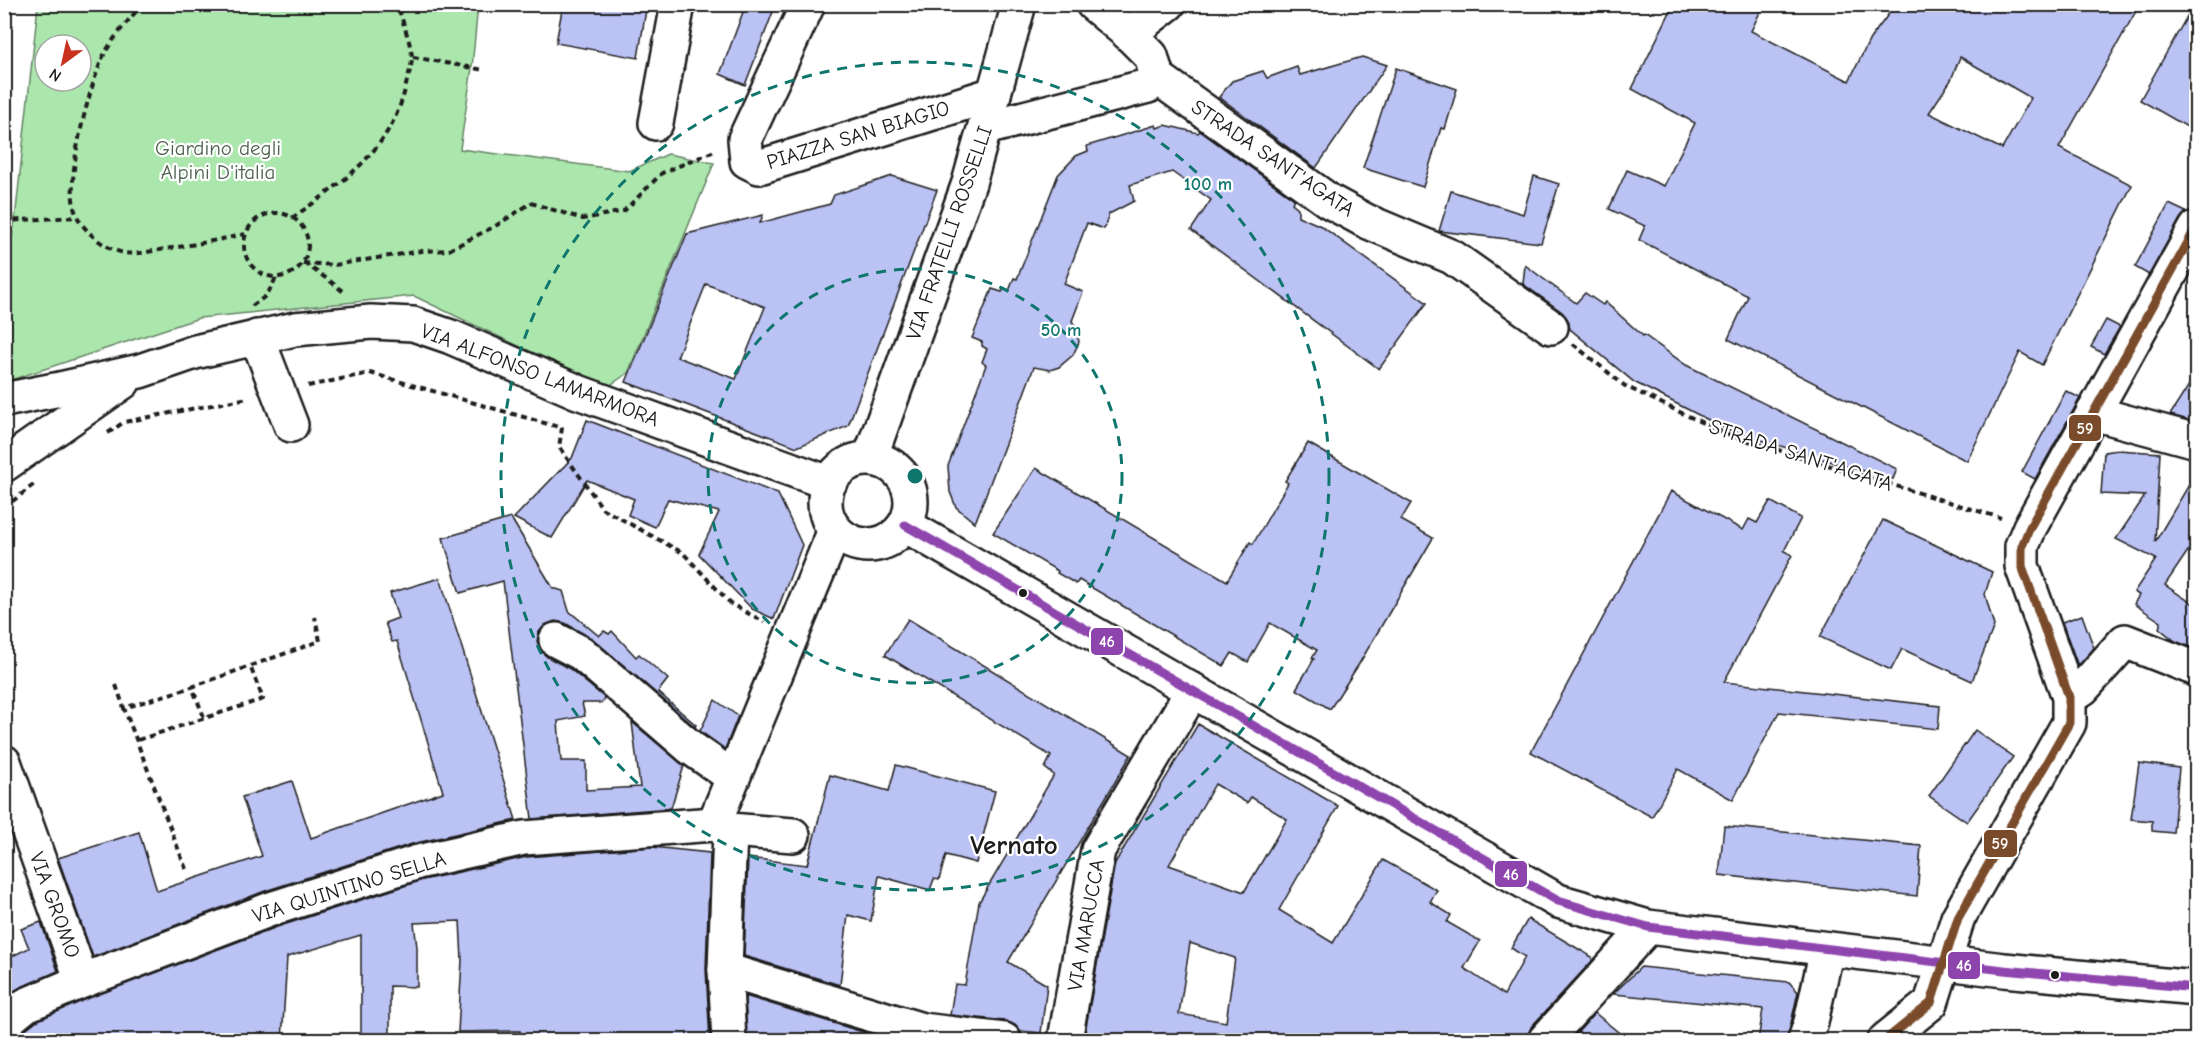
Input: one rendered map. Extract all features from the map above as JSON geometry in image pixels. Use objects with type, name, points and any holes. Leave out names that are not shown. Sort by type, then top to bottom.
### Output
[{"type":"street","points":[[656,123],[678,4]]},
{"type":"street","name":"PIAZZA SAN BIAGIO","points":[[808,4],[745,138],[747,161],[759,167],[994,94]]},
{"type":"street","name":"VIA FRATELLI ROSSELLI","points":[[870,458],[969,183],[1019,4]]},
{"type":"street","points":[[985,128],[1148,86],[1157,77],[1151,56],[1093,4]]},
{"type":"street","points":[[1129,34],[1168,4]]},
{"type":"street","name":"STRADA SANT'AGATA","points":[[1157,77],[1329,201],[1366,221],[1452,257],[1551,327]]},
{"type":"street","points":[[1885,1041],[1931,1003],[1958,918],[2069,723],[2069,697],[2022,566],[2022,546],[2030,527],[2196,228]]},
{"type":"street","name":"VIA ALFONSO LAMARMORA","points":[[4,400],[140,371],[195,352],[305,328],[371,322],[413,324],[451,337],[578,392],[829,483]]},
{"type":"street","points":[[257,337],[291,425]]},
{"type":"street","name":"VIA ALFONSO LAMARMORA","points":[[4,465],[140,371]]},
{"type":"street","points":[[2093,413],[2196,441]]},
{"type":"street","points":[[870,458],[885,461],[898,469],[907,481],[911,496],[911,511],[905,525],[887,541],[873,545],[859,544],[846,539],[835,530],[828,518],[825,504],[825,493],[836,472],[846,464],[858,459],[870,458]]},
{"type":"street","points":[[905,525],[1558,901],[1648,927],[2004,970],[2196,988]]},
{"type":"street","points":[[729,1041],[722,827],[733,777],[835,530]]},
{"type":"street","points":[[556,640],[581,653],[691,748],[733,777]]},
{"type":"street","points":[[2069,697],[2083,688],[2126,640],[2196,669]]},
{"type":"street","name":"VIA MARUCCA","points":[[1065,1041],[1098,850],[1193,690]]},
{"type":"street","name":"VIA GROMO","points":[[4,762],[82,981]]},
{"type":"street","name":"VIA QUINTINO SELLA","points":[[4,1023],[26,1005],[82,981],[271,909],[418,862],[524,838],[722,827],[793,835]]},
{"type":"street","points":[[1545,1041],[1648,927]]},
{"type":"street","points":[[1812,1034],[1827,949]]},
{"type":"street","points":[[725,970],[922,1030],[1004,1041]]},
{"type":"path","points":[[143,4],[103,56],[86,101],[73,191],[77,217],[99,241],[124,253],[147,252],[246,234]]},
{"type":"path","points":[[292,218],[363,164],[387,134],[403,100],[412,57],[397,4]]},
{"type":"path","points":[[412,57],[484,70]]},
{"type":"path","points":[[303,263],[334,265],[421,251],[449,250],[497,225],[531,203],[584,219],[624,211],[662,173],[745,138]]},
{"type":"path","points":[[270,213],[282,213],[292,218],[306,233],[307,254],[303,263],[287,276],[266,276],[257,272],[245,255],[243,244],[251,224],[270,213]]},
{"type":"path","points":[[4,221],[77,217]]},
{"type":"path","points":[[303,263],[330,280],[355,302],[371,322]]},
{"type":"path","name":"STRADA SANT'AGATA","points":[[1551,327],[1625,386],[1726,434],[2030,527]]},
{"type":"path","points":[[562,428],[559,447],[603,509],[683,553],[731,604],[791,636]]},
{"type":"path","points":[[124,708],[192,687],[320,641],[315,617]]},
{"type":"path","points":[[138,740],[263,699],[250,666]]},
{"type":"path","points":[[116,685],[186,869]]},
{"type":"path","points":[[192,687],[204,717]]},
{"type":"green space","name":"Giardino degli Alpini D'italia","points":[[38,5],[478,5],[472,68],[460,149],[629,171],[668,154],[714,163],[628,373],[606,388],[414,296],[199,318],[5,382],[5,277],[15,220],[33,52],[33,93],[93,93],[93,33],[35,33]]},
{"type":"building","points":[[563,4],[647,4],[638,58],[556,43]]},
{"type":"building","points":[[746,4],[776,4],[745,85],[720,74]]},
{"type":"building","points":[[1674,4],[1764,4],[1751,31],[1849,81],[1870,39],[1896,4],[2140,4],[2059,148],[2132,185],[2042,365],[2020,352],[1967,461],[1728,339],[1748,296],[1639,240],[1645,226],[1609,209],[1627,170],[1664,186],[1695,123],[1632,89]],"holes":[[[1960,57],[2031,98],[2002,149],[1929,113],[1951,80]]]},
{"type":"building","points":[[2196,4],[2196,132],[2140,100]]},
{"type":"building","points":[[1362,57],[1387,65],[1316,168],[1219,97],[1232,81],[1263,71],[1267,78],[1297,67],[1300,75]]},
{"type":"building","points":[[1396,68],[1457,89],[1445,129],[1441,128],[1423,187],[1363,168]]},
{"type":"building","points":[[1156,125],[1157,128],[1165,125],[1198,133],[1200,131],[1294,199],[1292,203],[1298,208],[1298,216],[1321,226],[1427,303],[1379,369],[1191,230],[1211,200],[1172,172],[1130,185],[1134,201],[1109,214],[1104,229],[1087,223],[1064,284],[1083,292],[1072,321],[1076,327],[1079,342],[1073,355],[1059,367],[1050,370],[1034,367],[975,523],[956,507],[950,492],[948,466],[986,365],[982,362],[987,349],[982,346],[982,342],[972,338],[992,289],[1002,292],[1004,289],[1009,291],[1014,278],[1017,279],[1058,175],[1076,156],[1088,151],[1087,146]]},
{"type":"building","points":[[892,176],[937,190],[848,426],[797,447],[626,382],[687,234],[763,215],[760,223],[830,204],[834,195]],"holes":[[[706,284],[765,307],[736,379],[677,357]]]},
{"type":"building","points":[[1534,176],[1559,184],[1541,243],[1439,231],[1451,191],[1523,214]]},
{"type":"building","points":[[2169,204],[2186,212],[2149,275],[2135,267]]},
{"type":"building","points":[[1525,265],[1576,303],[1585,293],[1603,305],[1605,302],[1643,336],[1686,365],[1897,469],[1893,479],[1726,429],[1634,382],[1570,329],[1568,320],[1562,312],[1523,284]]},
{"type":"building","points":[[2106,320],[2120,327],[2104,354],[2091,347]]},
{"type":"building","points":[[2196,374],[2196,422],[2170,415]]},
{"type":"building","points":[[2066,391],[2080,398],[2035,479],[2022,472]]},
{"type":"building","points":[[587,420],[778,494],[802,545],[774,619],[752,609],[699,554],[719,512],[668,499],[655,527],[628,515],[634,499],[587,480],[552,538],[514,518],[572,458]]},
{"type":"building","points":[[1308,443],[1411,503],[1401,520],[1433,538],[1330,709],[1296,689],[1317,650],[1270,623],[1248,662],[1232,653],[1224,666],[1079,580],[1076,584],[993,533],[1036,468],[1227,581],[1250,542],[1253,544],[1288,483],[1285,481]]},
{"type":"building","points":[[2118,450],[2160,453],[2155,542],[2196,473],[2196,539],[2165,585],[2196,606],[2196,649],[2175,641],[2159,628],[2161,622],[2134,604],[2139,595],[2134,592],[2156,559],[2116,539],[2145,496],[2101,494],[2104,452]]},
{"type":"building","points":[[1671,491],[1743,530],[1749,519],[1757,523],[1770,501],[1801,518],[1784,551],[1792,555],[1724,682],[1940,706],[1938,729],[1779,712],[1733,800],[1678,769],[1652,817],[1531,752]]},
{"type":"building","points":[[511,518],[553,588],[563,591],[569,611],[599,636],[604,631],[609,634],[612,631],[636,657],[639,654],[668,679],[658,692],[696,725],[695,727],[593,639],[565,623],[555,621],[545,625],[539,632],[537,641],[541,651],[547,657],[570,669],[606,699],[601,703],[582,703],[585,716],[558,721],[561,761],[586,761],[586,790],[640,787],[632,722],[684,766],[671,808],[532,819],[503,581],[460,593],[443,538]]},
{"type":"building","points":[[1883,520],[1992,572],[1985,594],[1994,626],[1972,681],[1902,649],[1891,670],[1820,637]]},
{"type":"building","points":[[440,578],[516,820],[412,844],[265,891],[93,957],[58,858],[139,832],[157,891],[262,856],[242,797],[292,781],[311,838],[443,792],[397,641],[392,642],[385,623],[398,618],[390,593]]},
{"type":"building","points":[[2082,615],[2094,648],[2078,666],[2062,622]]},
{"type":"building","points":[[908,619],[1131,755],[1008,962],[1047,985],[1041,1033],[1020,1031],[1015,1025],[1006,1021],[950,1015],[955,984],[965,985],[979,902],[1054,775],[1045,768],[1051,756],[885,655]]},
{"type":"building","points":[[715,700],[738,716],[725,749],[700,731]]},
{"type":"building","points":[[1198,724],[1338,806],[1279,910],[1333,943],[1383,860],[1437,890],[1430,902],[1451,915],[1447,922],[1480,941],[1464,968],[1504,995],[1525,957],[1511,948],[1528,919],[1592,957],[1592,961],[1531,1027],[1527,1041],[1103,1041],[1084,1038],[1115,863]],"holes":[[[1215,784],[1247,803],[1251,797],[1287,819],[1244,892],[1169,865]],[[1190,943],[1235,958],[1226,1022],[1179,1014]]]},
{"type":"building","points":[[1975,730],[2013,757],[1967,822],[1929,796]]},
{"type":"building","points":[[2139,763],[2179,768],[2173,833],[2152,831],[2152,821],[2131,819]]},
{"type":"building","points":[[896,765],[995,791],[976,863],[946,855],[939,880],[934,879],[930,890],[879,876],[871,921],[848,915],[840,985],[744,956],[748,858],[807,865],[830,775],[889,791]]},
{"type":"building","points":[[1724,826],[1921,846],[1917,896],[1719,875]]},
{"type":"building","points":[[652,847],[710,853],[706,969],[710,1041],[520,1041],[520,1031],[458,1032],[462,960],[460,921],[414,923],[417,947],[417,987],[390,986],[390,1041],[361,1041],[361,935],[287,957],[282,1041],[9,1041],[36,1021],[89,998],[277,927],[423,880],[527,857]]},
{"type":"building","points":[[41,922],[58,971],[19,988],[4,998],[4,960],[29,948],[21,929]]},
{"type":"building","points":[[1641,967],[1789,982],[1798,992],[1787,1041],[1758,1041],[1763,1009],[1613,994]]},
{"type":"building","points":[[745,996],[892,1041],[747,1041]]},
{"type":"building","points":[[1595,1013],[1629,1041],[1570,1041]]},
{"type":"transit line","name":"59","points":[[1889,1037],[1931,1003],[1958,918],[2069,723],[2069,697],[2022,566],[2022,546],[2030,527],[2196,228]]},
{"type":"transit line","name":"46","points":[[905,525],[1558,901],[1648,927],[2004,970],[2196,988]]},
{"type":"district","name":"Vernato","points":[[1014,845]]}]
